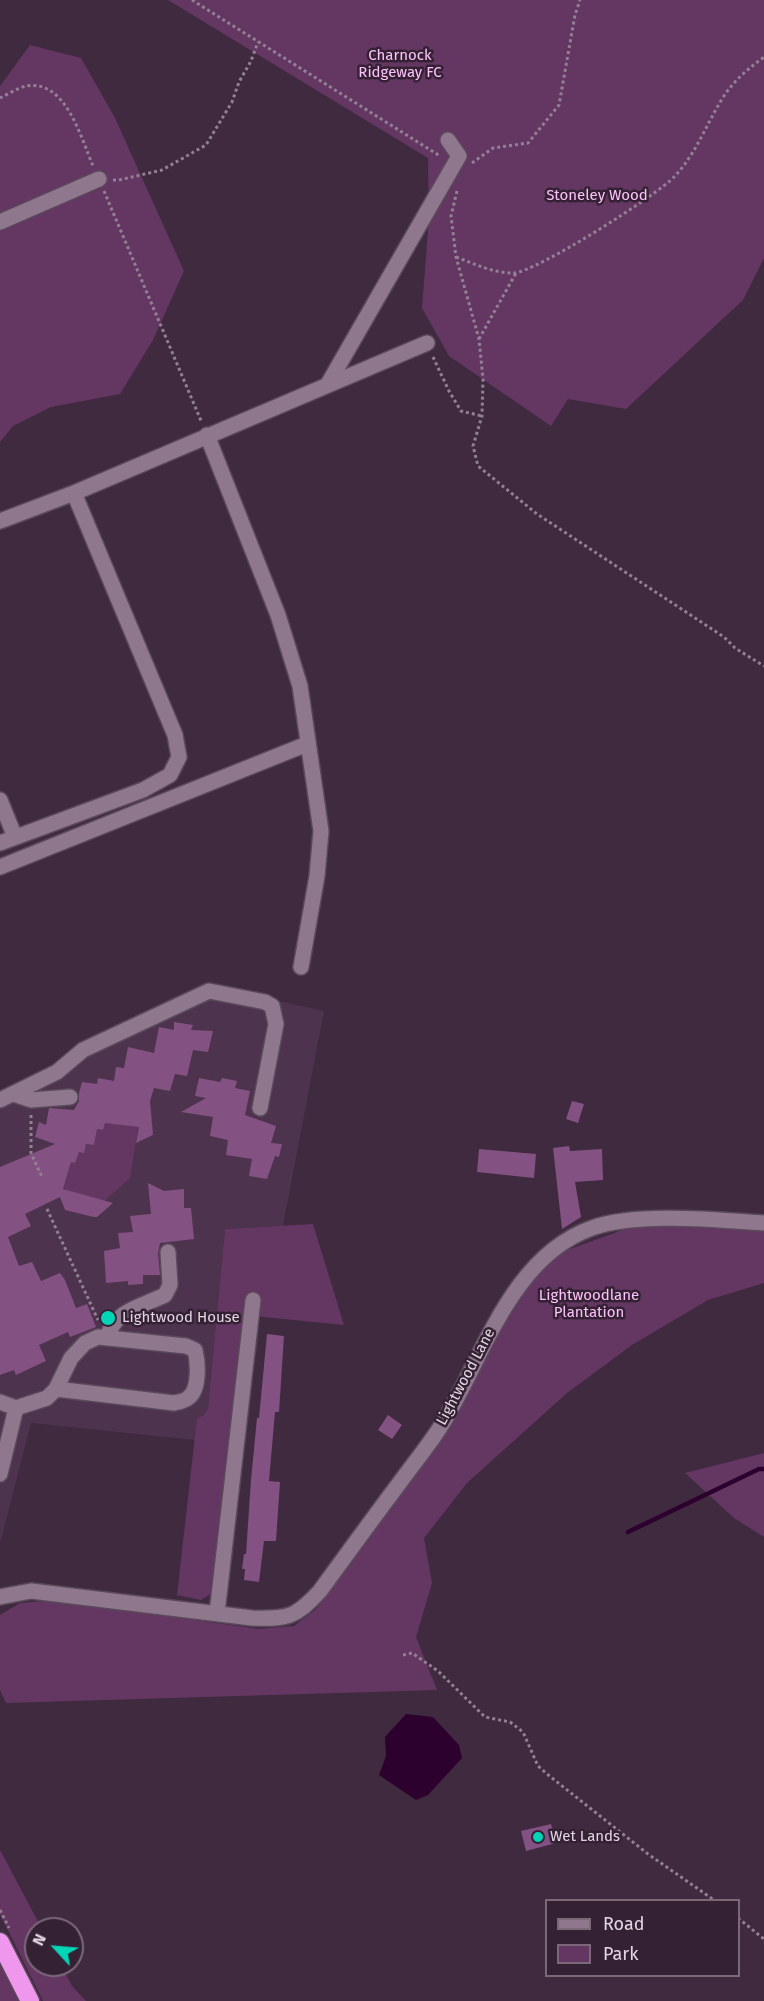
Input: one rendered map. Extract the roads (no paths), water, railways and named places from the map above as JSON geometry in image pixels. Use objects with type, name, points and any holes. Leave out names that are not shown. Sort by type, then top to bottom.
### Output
[{"type":"highway","points":[[0,1942],[30,2001]]},
{"type":"street","points":[[328,384],[458,167],[459,156],[448,140]]},
{"type":"street","points":[[0,222],[99,178]]},
{"type":"street","points":[[0,521],[74,493],[427,343]]},
{"type":"street","points":[[207,435],[278,615],[300,686],[321,831],[301,967]]},
{"type":"street","points":[[0,843],[142,790],[170,775],[179,757],[176,735],[74,493]]},
{"type":"street","points":[[0,867],[307,744]]},
{"type":"street","points":[[0,800],[15,837]]},
{"type":"street","points":[[7,1097],[57,1072],[83,1050],[208,991],[265,1002],[272,1006],[276,1024],[260,1108]]},
{"type":"street","points":[[7,1097],[31,1100],[70,1097]]},
{"type":"street","name":"Lightwood Lane","points":[[0,1597],[31,1591],[252,1618],[284,1619],[306,1606],[326,1582],[441,1426],[498,1318],[534,1266],[564,1242],[592,1228],[635,1220],[764,1223]]},
{"type":"street","points":[[107,1338],[109,1329],[120,1317],[139,1304],[165,1295],[170,1285],[168,1252]]},
{"type":"street","points":[[217,1613],[253,1300]]},
{"type":"street","points":[[0,1402],[16,1408],[47,1398],[56,1389],[71,1358],[85,1343],[98,1337],[186,1346],[195,1350],[198,1371],[194,1393],[188,1399],[174,1403],[56,1389]]},
{"type":"street","points":[[0,1474],[16,1408]]},
{"type":"waterway","points":[[628,1532],[759,1469],[764,1469]]},
{"type":"place","name":"Lightwood House","points":[[108,1318]]},
{"type":"place","name":"Wet Lands","points":[[538,1837]]},
{"type":"park label","name":"Charnock Ridgeway FC","points":[[400,64]]},
{"type":"park label","name":"Stoneley Wood","points":[[597,196]]},
{"type":"park label","name":"Lightwoodlane Plantation","points":[[589,1304]]}]
